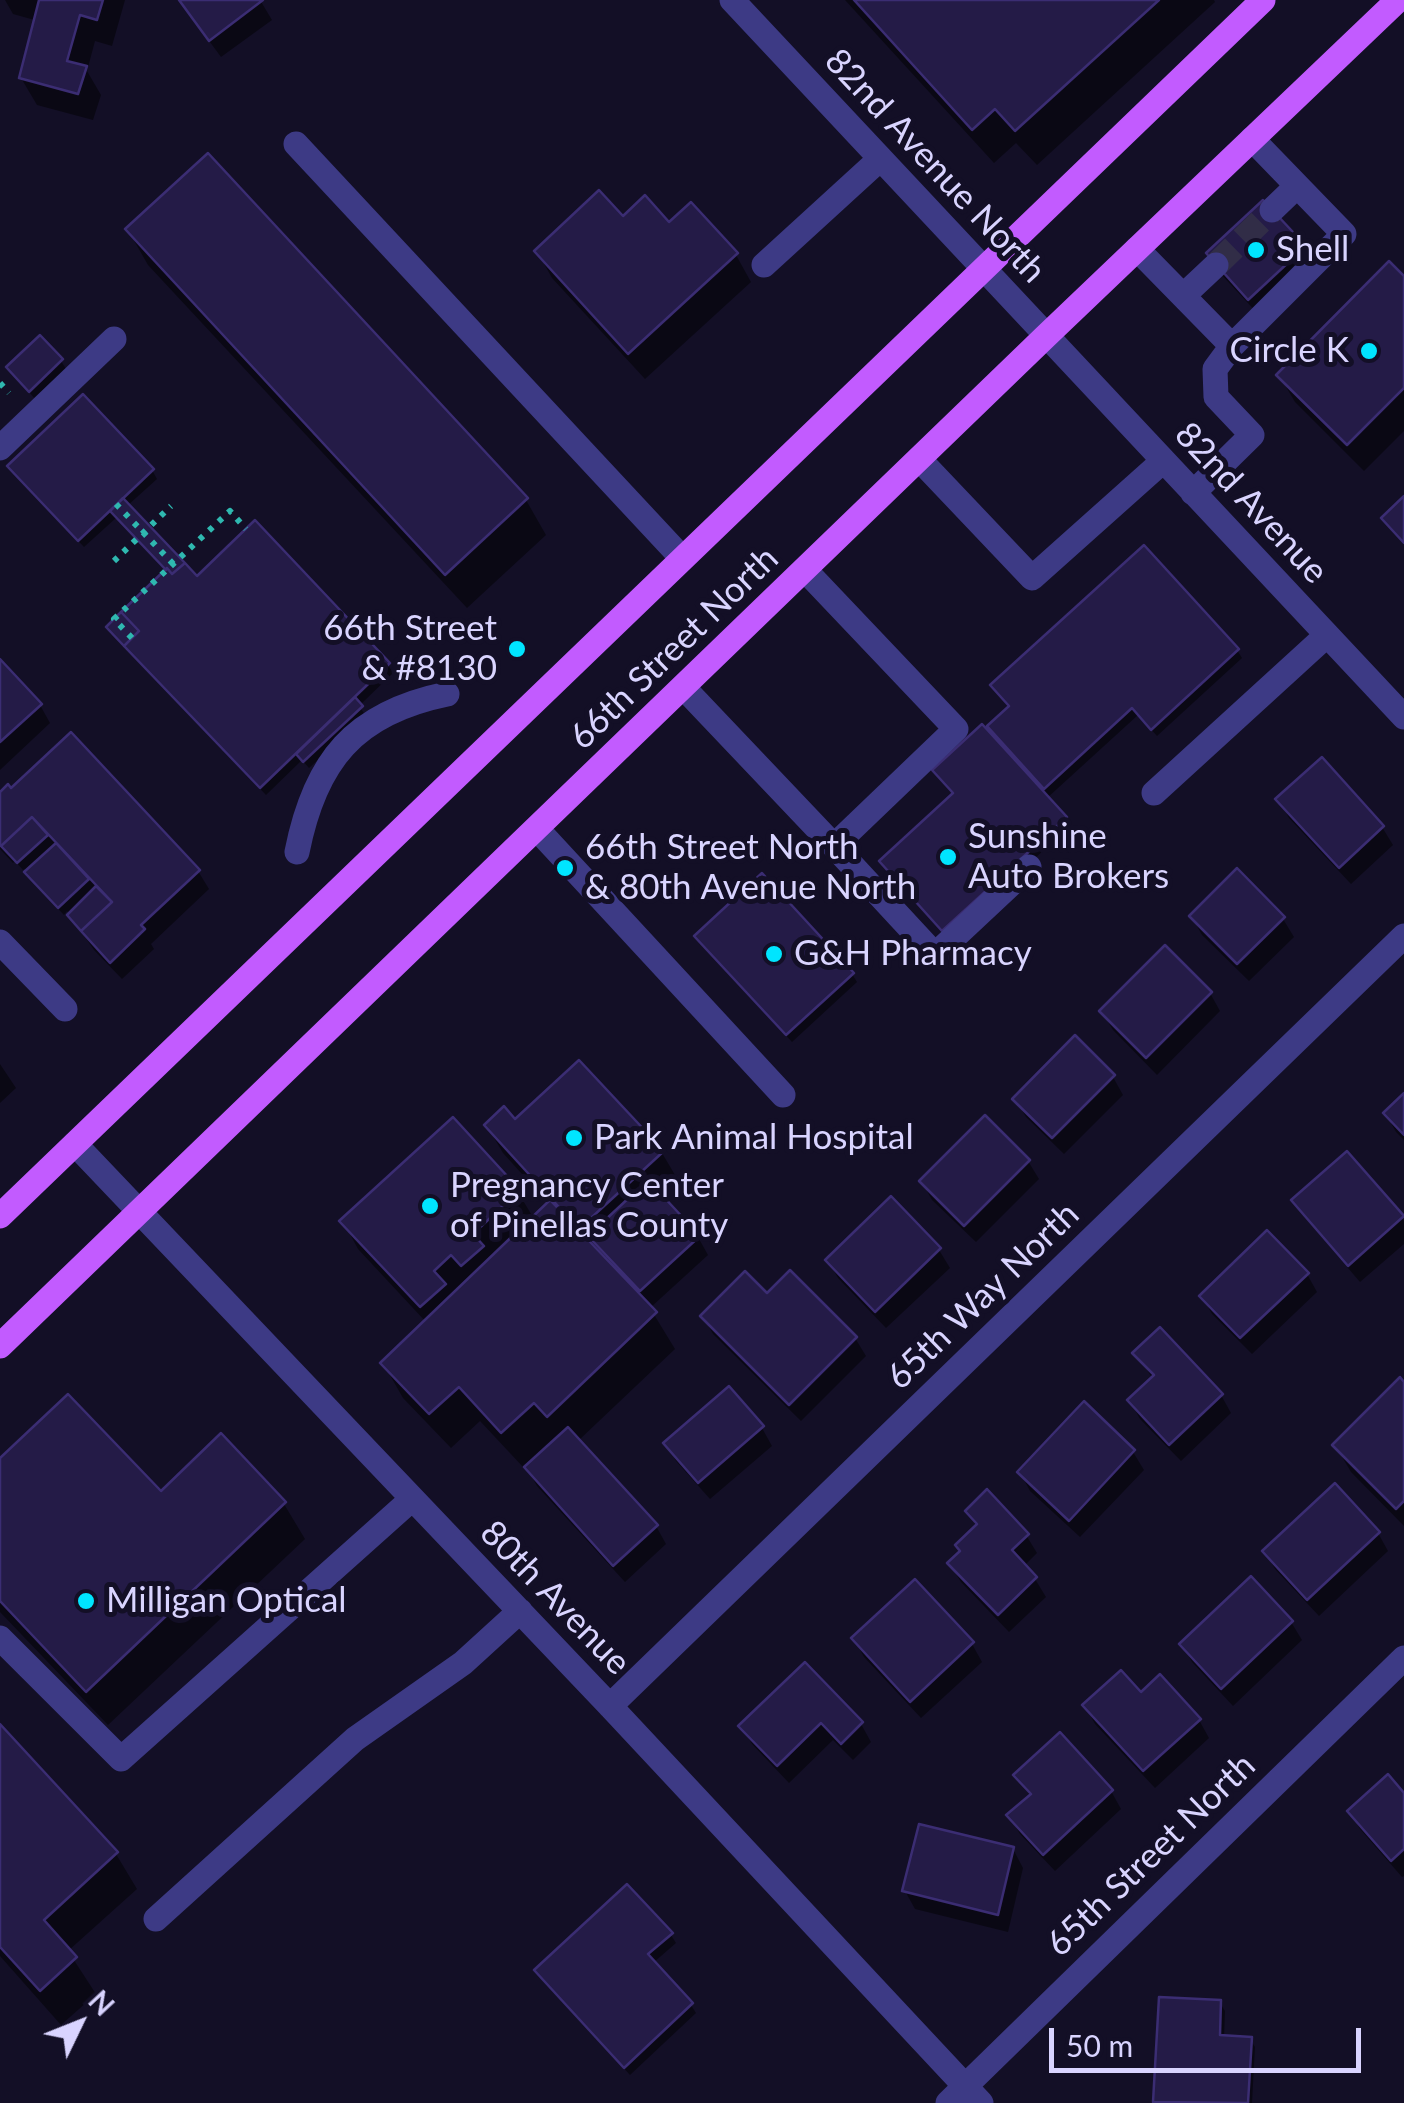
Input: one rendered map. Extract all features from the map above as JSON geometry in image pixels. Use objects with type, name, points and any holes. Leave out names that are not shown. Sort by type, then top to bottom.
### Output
[{"type":"main road","name":"66th Street North","points":[[0,1216],[1263,0]]},
{"type":"main road","name":"66th Street North","points":[[0,1346],[1398,0]]},
{"type":"street","name":"82nd Avenue North","points":[[732,0],[1046,336]]},
{"type":"street","points":[[1193,493],[1252,436],[1216,397],[1215,369],[1232,346],[1344,234],[1252,139]]},
{"type":"street","points":[[296,144],[682,558]]},
{"type":"street","points":[[764,265],[880,158]]},
{"type":"street","points":[[1272,210],[1297,186]]},
{"type":"street","points":[[1137,249],[1232,346]]},
{"type":"street","points":[[1183,296],[1216,265]]},
{"type":"street","name":"82nd Avenue","points":[[1046,336],[1404,718]]},
{"type":"street","points":[[0,448],[114,339]]},
{"type":"street","points":[[919,460],[1032,578],[1164,461]]},
{"type":"street","points":[[805,570],[956,729],[834,846]]},
{"type":"street","points":[[1154,794],[1327,635]]},
{"type":"street","points":[[684,687],[934,954],[1029,867]]},
{"type":"street","points":[[297,852],[304,816],[318,782],[338,752],[368,724],[390,711],[412,701],[447,694]]},
{"type":"street","points":[[537,829],[783,1095]]},
{"type":"street","name":"65th Way North","points":[[610,1706],[1404,936]]},
{"type":"street","points":[[0,942],[66,1010]]},
{"type":"street","name":"80th Avenue","points":[[75,1144],[610,1706],[965,2097]]},
{"type":"street","points":[[0,1638],[121,1759],[412,1498]]},
{"type":"street","points":[[156,1919],[354,1739],[463,1663],[520,1611]]},
{"type":"street","name":"65th Street North","points":[[965,2097],[1404,1658]]},
{"type":"path","points":[[116,504],[176,566]]},
{"type":"path","points":[[114,562],[172,506]]},
{"type":"path","points":[[132,638],[114,618],[176,566],[230,511],[246,529]]},
{"type":"building","points":[[39,0],[103,0],[97,20],[80,15],[67,61],[87,66],[78,94],[19,78]]},
{"type":"building","points":[[179,0],[263,0],[209,41]]},
{"type":"building","points":[[854,0],[1159,0],[1015,131],[995,109],[972,130]]},
{"type":"building","points":[[208,153],[528,498],[445,575],[125,229]]},
{"type":"building","points":[[599,190],[623,216],[645,195],[669,222],[691,202],[738,253],[628,354],[534,251]]},
{"type":"building","name":"Shell","points":[[1263,200],[1306,246],[1248,300],[1206,253]]},
{"type":"building","points":[[1389,261],[1404,276],[1404,388],[1347,445],[1276,375]]},
{"type":"building","points":[[40,335],[63,359],[29,392],[6,367]]},
{"type":"building","points":[[83,394],[154,469],[78,541],[7,466]]},
{"type":"building","points":[[1404,496],[1404,543],[1381,518]]},
{"type":"building","points":[[123,498],[185,563],[172,574],[110,511]]},
{"type":"building","points":[[255,520],[390,663],[260,788],[124,646],[139,631],[121,612],[167,568],[172,574],[185,563],[197,576]]},
{"type":"building","points":[[1144,545],[1239,649],[1151,730],[1132,708],[1044,789],[987,726],[1009,706],[990,685]]},
{"type":"building","points":[[121,612],[139,631],[124,646],[106,627]]},
{"type":"building","points":[[0,659],[42,704],[0,742]]},
{"type":"building","points":[[355,697],[363,706],[303,762],[296,754]]},
{"type":"building","points":[[982,724],[1067,817],[942,931],[879,861],[953,793],[932,770]]},
{"type":"building","points":[[71,732],[200,870],[141,925],[145,929],[110,963],[81,931],[112,902],[32,817],[0,845],[0,792],[8,784],[11,788]]},
{"type":"building","points":[[1322,757],[1384,826],[1339,868],[1275,799]]},
{"type":"building","points":[[32,817],[48,835],[17,863],[1,846]]},
{"type":"building","points":[[56,843],[89,879],[58,908],[24,872]]},
{"type":"building","points":[[1237,868],[1285,917],[1237,964],[1189,916]]},
{"type":"building","name":"G&H Pharmacy","points":[[762,873],[854,973],[786,1035],[694,936]]},
{"type":"building","points":[[96,886],[112,902],[81,931],[67,915]]},
{"type":"building","points":[[1165,945],[1212,992],[1146,1058],[1099,1011]]},
{"type":"building","points":[[1075,1035],[1115,1075],[1052,1138],[1012,1099]]},
{"type":"building","name":"Park Animal Hospital","points":[[579,1060],[664,1151],[579,1229],[484,1125],[504,1106],[515,1119]]},
{"type":"building","points":[[1404,1093],[1404,1135],[1383,1113]]},
{"type":"building","points":[[985,1115],[1030,1160],[964,1226],[919,1181]]},
{"type":"building","name":"Pregnancy Center of Pinellas County","points":[[453,1117],[520,1190],[473,1234],[484,1246],[461,1266],[451,1255],[434,1271],[446,1284],[420,1307],[339,1221]]},
{"type":"building","points":[[1347,1151],[1404,1216],[1348,1266],[1291,1200]]},
{"type":"building","points":[[648,1180],[700,1236],[640,1291],[588,1236]]},
{"type":"building","points":[[891,1196],[941,1248],[875,1312],[825,1260]]},
{"type":"building","points":[[550,1200],[657,1312],[547,1417],[534,1403],[501,1433],[459,1387],[429,1414],[380,1363]]},
{"type":"building","points":[[1267,1230],[1309,1273],[1240,1338],[1199,1296]]},
{"type":"building","points":[[790,1270],[857,1337],[789,1405],[700,1316],[745,1271],[767,1293]]},
{"type":"building","points":[[1160,1327],[1223,1394],[1169,1445],[1127,1400],[1154,1375],[1132,1353]]},
{"type":"building","points":[[1400,1377],[1404,1382],[1404,1501],[1396,1509],[1332,1445]]},
{"type":"building","points":[[729,1386],[764,1426],[698,1483],[663,1443]]},
{"type":"building","points":[[68,1394],[161,1491],[221,1433],[286,1502],[86,1692],[0,1601],[0,1458]]},
{"type":"building","points":[[1084,1401],[1135,1450],[1069,1521],[1017,1472]]},
{"type":"building","points":[[568,1427],[658,1525],[613,1566],[524,1467]]},
{"type":"building","points":[[1335,1483],[1380,1532],[1307,1600],[1262,1551]]},
{"type":"building","points":[[987,1489],[1029,1534],[1012,1550],[1037,1577],[998,1615],[947,1563],[960,1551],[955,1545],[977,1524],[965,1511]]},
{"type":"building","points":[[1251,1576],[1293,1621],[1221,1689],[1179,1644]]},
{"type":"building","points":[[915,1579],[974,1642],[910,1702],[851,1638]]},
{"type":"building","points":[[805,1662],[863,1722],[841,1744],[821,1723],[777,1766],[738,1726]]},
{"type":"building","points":[[1121,1670],[1141,1692],[1160,1674],[1201,1719],[1143,1771],[1082,1705]]},
{"type":"building","points":[[0,1724],[118,1852],[44,1920],[77,1957],[40,1991],[0,1947]]},
{"type":"building","points":[[1060,1732],[1113,1790],[1043,1855],[1006,1815],[1031,1794],[1013,1775]]},
{"type":"building","points":[[1388,1774],[1404,1793],[1404,1849],[1391,1861],[1347,1811]]},
{"type":"building","points":[[919,1824],[1014,1847],[998,1915],[902,1891]]},
{"type":"building","points":[[627,1884],[673,1933],[648,1954],[693,2003],[624,2068],[534,1970]]},
{"type":"building","points":[[1159,1997],[1221,2000],[1220,2035],[1252,2037],[1248,2103],[1153,2102]]},
{"type":"tunnel","points":[[1216,265],[1272,210]]},
{"type":"place","name":"Shell","points":[[1256,250]]},
{"type":"place","name":"Circle K","points":[[1369,351]]},
{"type":"place","name":"66th Street & #8130","points":[[517,649]]},
{"type":"place","name":"Sunshine Auto Brokers","points":[[948,857]]},
{"type":"place","name":"66th Street North & 80th Avenue North","points":[[565,868]]},
{"type":"place","name":"G&H Pharmacy","points":[[774,954]]},
{"type":"place","name":"Park Animal Hospital","points":[[574,1138]]},
{"type":"place","name":"Pregnancy Center of Pinellas County","points":[[430,1206]]},
{"type":"place","name":"Milligan Optical","points":[[86,1601]]}]
